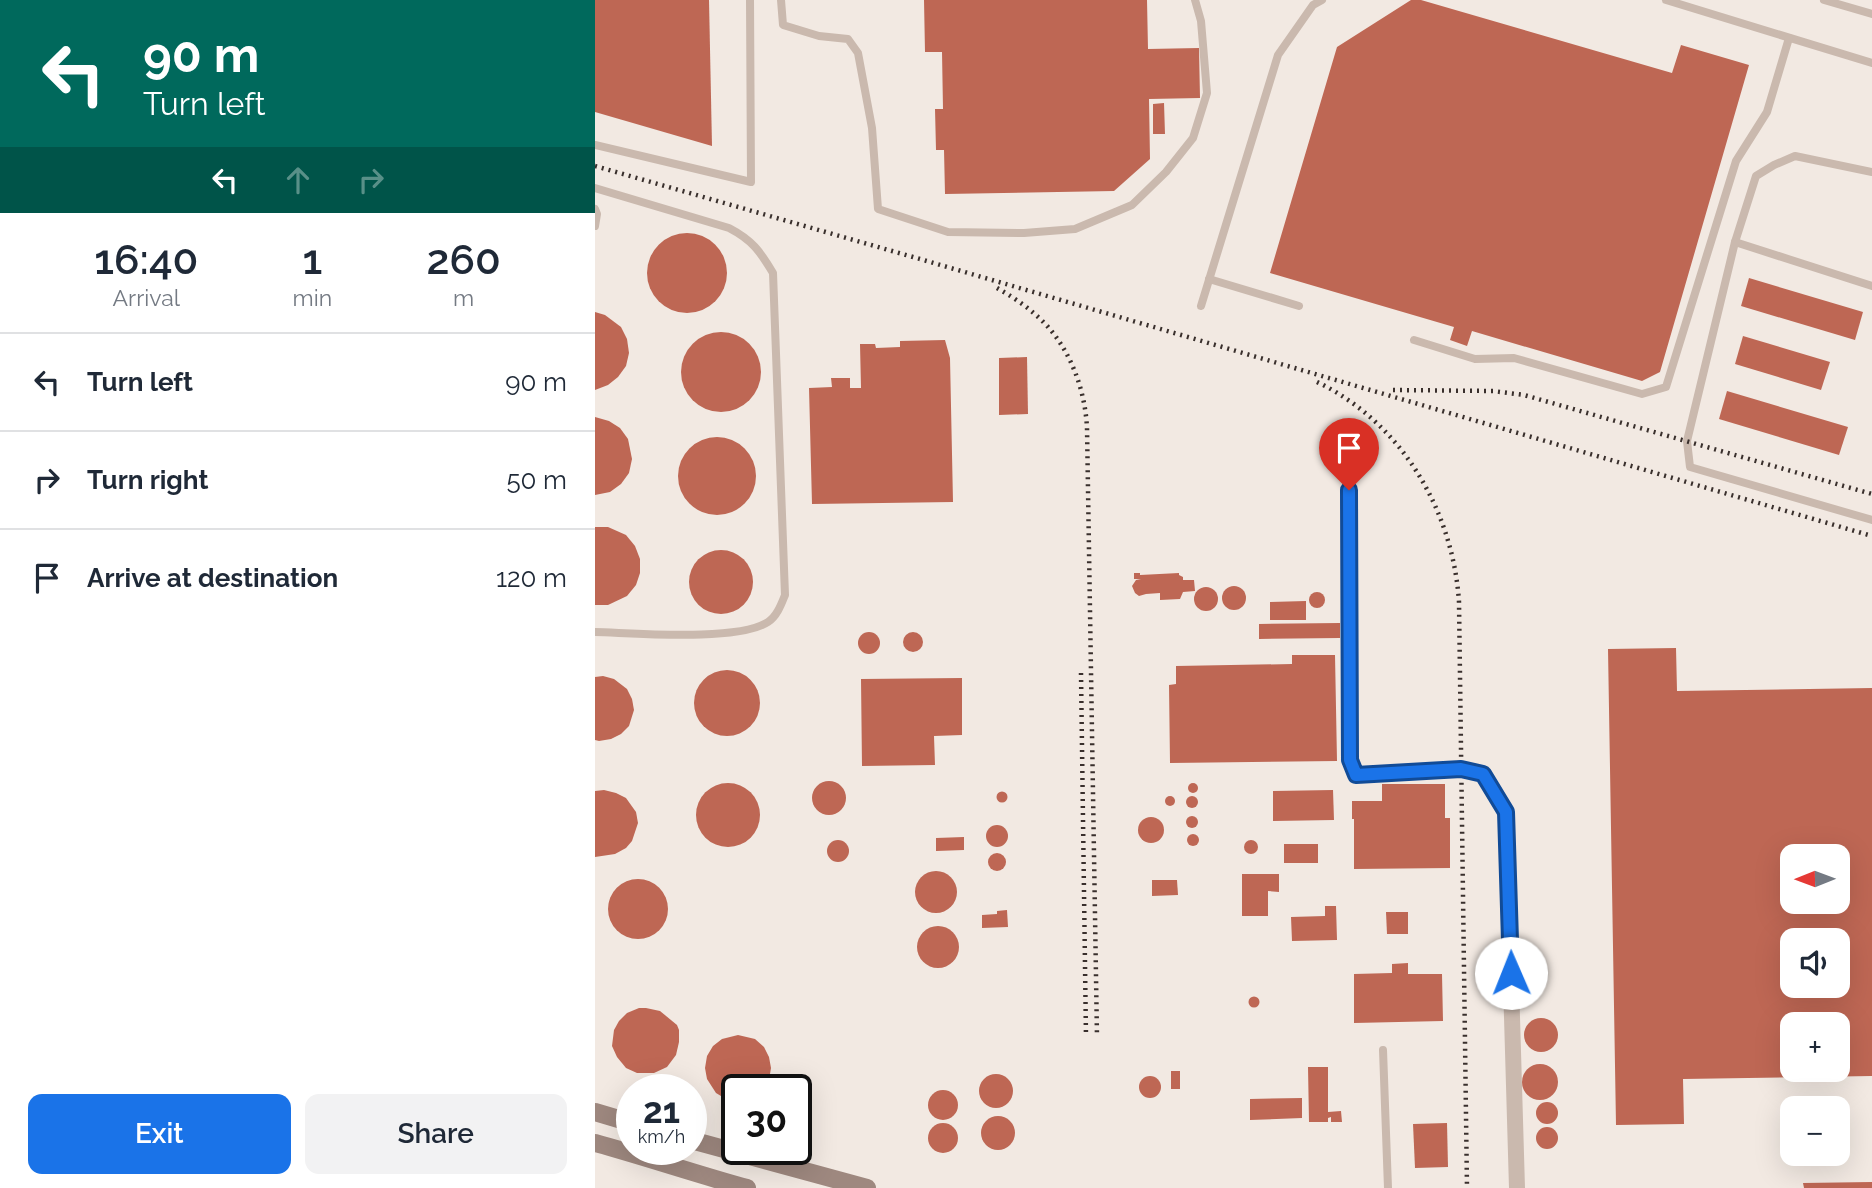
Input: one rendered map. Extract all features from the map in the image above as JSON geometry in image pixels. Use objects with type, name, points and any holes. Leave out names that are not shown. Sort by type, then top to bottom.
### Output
[{"type":"main road","points":[[595,1112],[616,1118]]},
{"type":"main road","points":[[595,1143],[747,1188]]},
{"type":"main road","points":[[707,1144],[867,1188]]},
{"type":"street","points":[[1349,490],[1350,760],[1356,775],[1461,769],[1483,774],[1506,812],[1517,1188]]},
{"type":"lane","points":[[595,145],[751,182],[750,0]]},
{"type":"lane","points":[[781,0],[783,24],[819,36],[848,39],[858,53],[872,128],[878,209],[948,232],[1024,233],[1075,229],[1132,205],[1166,172],[1193,138],[1207,93],[1201,21],[1195,0]]},
{"type":"lane","points":[[1201,306],[1278,55],[1313,5],[1322,0]]},
{"type":"lane","points":[[1666,0],[1872,63]]},
{"type":"lane","points":[[1823,0],[1872,14]]},
{"type":"lane","points":[[1414,340],[1475,359],[1514,358],[1642,394],[1666,387],[1736,161],[1767,112],[1789,38]]},
{"type":"lane","points":[[1872,172],[1795,156],[1756,176],[1735,242],[1687,441],[1690,467],[1872,520]]},
{"type":"lane","points":[[595,188],[729,228],[743,235],[761,251],[773,273],[785,595],[780,609],[769,621],[734,633],[595,632]]},
{"type":"lane","points":[[595,209],[595,226]]},
{"type":"lane","points":[[1735,242],[1872,286]]},
{"type":"lane","points":[[1209,279],[1299,306]]},
{"type":"lane","points":[[1383,1050],[1388,1188]]},
{"type":"building","points":[[595,0],[709,0],[712,146],[595,112]]},
{"type":"building","points":[[924,0],[1147,0],[1148,49],[1199,48],[1200,98],[1149,99],[1150,159],[1114,191],[945,194],[944,150],[936,150],[935,109],[943,109],[942,52],[925,52]]},
{"type":"building","points":[[1411,0],[1421,0],[1672,73],[1681,45],[1749,65],[1660,372],[1642,381],[1472,331],[1467,346],[1450,340],[1454,327],[1270,273],[1337,47]]},
{"type":"building","points":[[1164,103],[1165,134],[1153,134],[1153,104]]},
{"type":"building","points":[[687,233],[702,236],[715,245],[724,258],[727,273],[724,288],[715,301],[702,310],[687,313],[672,310],[659,301],[650,288],[647,273],[650,258],[659,245],[672,236]]},
{"type":"building","points":[[1749,278],[1863,312],[1855,340],[1741,306]]},
{"type":"building","points":[[595,312],[605,315],[621,327],[627,339],[629,353],[626,366],[618,377],[595,390]]},
{"type":"building","points":[[721,332],[736,335],[749,344],[758,357],[761,372],[758,387],[749,400],[736,409],[721,412],[706,409],[693,400],[684,387],[681,372],[684,357],[693,344],[706,335]]},
{"type":"building","points":[[1743,336],[1830,362],[1821,390],[1735,364]]},
{"type":"building","points":[[945,340],[950,358],[953,502],[812,504],[809,388],[832,387],[831,378],[850,378],[850,388],[861,388],[860,344],[875,344],[876,348],[900,347],[900,341]]},
{"type":"building","points":[[1027,357],[1028,414],[999,415],[999,358]]},
{"type":"building","points":[[1727,391],[1848,427],[1839,455],[1719,419]]},
{"type":"building","points":[[595,417],[620,428],[628,439],[632,459],[629,473],[621,484],[610,492],[595,495]]},
{"type":"building","points":[[717,437],[732,440],[745,448],[753,461],[756,476],[753,491],[745,504],[732,512],[717,515],[702,512],[689,504],[681,491],[678,476],[681,461],[689,448],[702,440]]},
{"type":"building","points":[[595,527],[608,527],[626,535],[635,546],[640,559],[640,573],[636,585],[627,596],[608,605],[595,605]]},
{"type":"building","points":[[715,550],[727,550],[744,559],[751,570],[751,594],[744,605],[727,614],[715,614],[703,609],[694,600],[689,588],[689,576],[694,564],[703,555]]},
{"type":"building","points":[[1134,573],[1179,573],[1183,580],[1194,580],[1195,591],[1183,592],[1180,599],[1160,600],[1160,593],[1139,596],[1132,586],[1136,580],[1141,579],[1134,579]]},
{"type":"building","points":[[1234,586],[1242,590],[1246,598],[1242,606],[1234,610],[1226,606],[1222,598],[1226,590]]},
{"type":"building","points":[[1206,587],[1217,594],[1218,599],[1211,610],[1206,611],[1195,604],[1194,599],[1201,588]]},
{"type":"building","points":[[1317,592],[1323,594],[1323,606],[1317,608],[1311,606],[1309,600],[1311,594]]},
{"type":"building","points":[[1306,601],[1306,620],[1270,620],[1270,602]]},
{"type":"building","points":[[1340,623],[1340,638],[1259,639],[1259,624]]},
{"type":"building","points":[[869,632],[877,635],[880,643],[877,651],[869,654],[861,651],[858,643],[861,635]]},
{"type":"building","points":[[909,632],[917,632],[923,642],[917,652],[909,652],[903,646],[903,638]]},
{"type":"building","points":[[1676,648],[1677,691],[1872,688],[1872,1076],[1850,1076],[1850,1012],[1780,1012],[1780,1077],[1683,1079],[1684,1124],[1616,1125],[1608,649]]},
{"type":"building","points":[[1292,655],[1335,655],[1337,761],[1170,763],[1169,685],[1176,684],[1176,666],[1292,664]]},
{"type":"building","points":[[727,670],[740,673],[750,680],[757,690],[760,703],[757,716],[750,726],[740,733],[727,736],[714,733],[704,726],[697,716],[694,703],[697,690],[704,680],[714,673]]},
{"type":"building","points":[[595,677],[614,679],[627,689],[634,710],[629,726],[621,734],[599,741],[595,740]]},
{"type":"building","points":[[962,678],[962,735],[934,736],[935,765],[862,766],[861,679]]},
{"type":"building","points":[[829,781],[841,786],[846,798],[841,810],[829,815],[817,810],[812,798],[817,786]]},
{"type":"building","points":[[722,783],[734,783],[751,792],[758,803],[758,827],[751,838],[734,847],[722,847],[710,842],[701,833],[696,821],[696,809],[701,797],[710,788]]},
{"type":"building","points":[[1193,783],[1197,784],[1197,792],[1193,793],[1189,792],[1188,788],[1189,784]]},
{"type":"building","points":[[1382,784],[1445,784],[1445,818],[1450,818],[1450,868],[1354,869],[1352,801],[1382,801]]},
{"type":"building","points":[[604,790],[626,798],[636,812],[638,823],[632,841],[626,848],[615,854],[595,857],[595,791]]},
{"type":"building","points":[[1333,790],[1334,820],[1273,821],[1273,791]]},
{"type":"building","points":[[1002,791],[1008,797],[1002,803],[996,797]]},
{"type":"building","points":[[1170,796],[1174,797],[1174,805],[1170,806],[1166,805],[1165,801],[1166,797]]},
{"type":"building","points":[[1192,796],[1198,802],[1192,808],[1186,802]]},
{"type":"building","points":[[1192,816],[1198,822],[1192,828],[1186,822]]},
{"type":"building","points":[[1151,817],[1160,821],[1164,830],[1160,839],[1151,843],[1142,839],[1138,830],[1142,821]]},
{"type":"building","points":[[997,825],[1007,832],[1008,836],[1001,846],[997,847],[987,840],[986,836],[993,826]]},
{"type":"building","points":[[1193,834],[1199,840],[1193,846],[1187,840]]},
{"type":"building","points":[[964,837],[964,850],[936,851],[936,838]]},
{"type":"building","points":[[838,840],[846,843],[849,851],[846,859],[838,862],[830,859],[827,851],[830,843]]},
{"type":"building","points":[[1251,840],[1256,842],[1256,852],[1251,854],[1246,852],[1244,847],[1246,842]]},
{"type":"building","points":[[1284,844],[1318,844],[1318,863],[1284,863]]},
{"type":"building","points":[[997,853],[1003,856],[1006,862],[1003,868],[997,871],[991,868],[988,862],[991,856]]},
{"type":"building","points":[[936,871],[951,877],[957,892],[951,907],[936,913],[921,907],[915,892],[921,877]]},
{"type":"building","points":[[1242,874],[1279,874],[1279,892],[1268,891],[1268,916],[1242,916]]},
{"type":"building","points":[[632,879],[644,879],[663,892],[668,909],[666,921],[655,934],[644,939],[632,939],[613,926],[608,915],[608,903],[621,884]]},
{"type":"building","points":[[1152,880],[1177,880],[1178,895],[1152,896]]},
{"type":"building","points":[[1325,906],[1336,906],[1337,940],[1292,941],[1291,917],[1325,916]]},
{"type":"building","points":[[1007,910],[1008,927],[982,928],[982,915]]},
{"type":"building","points":[[1386,912],[1408,912],[1408,934],[1387,934]]},
{"type":"building","points":[[938,926],[953,932],[959,947],[953,962],[938,968],[923,962],[917,947],[923,932]]},
{"type":"building","points":[[1408,963],[1408,974],[1442,974],[1443,1021],[1354,1023],[1354,974],[1392,973],[1392,964]]},
{"type":"building","points":[[1254,996],[1260,1002],[1254,1008],[1248,1002]]},
{"type":"building","points":[[639,1008],[660,1011],[677,1025],[679,1030],[676,1055],[667,1067],[654,1073],[637,1073],[626,1068],[612,1046],[614,1030],[619,1021],[627,1013]]},
{"type":"building","points":[[1541,1018],[1553,1023],[1558,1035],[1553,1047],[1541,1052],[1529,1047],[1524,1035],[1529,1023]]},
{"type":"building","points":[[738,1035],[755,1039],[764,1047],[769,1057],[770,1074],[721,1074],[721,1096],[716,1093],[707,1079],[705,1068],[707,1056],[713,1046],[722,1039]]},
{"type":"building","points":[[1540,1064],[1553,1069],[1558,1082],[1553,1095],[1540,1100],[1527,1095],[1522,1082],[1527,1069]]},
{"type":"building","points":[[1308,1067],[1328,1067],[1328,1112],[1341,1111],[1342,1122],[1331,1122],[1331,1117],[1328,1122],[1309,1122]]},
{"type":"building","points":[[1171,1071],[1180,1071],[1180,1089],[1171,1089]]},
{"type":"building","points":[[996,1074],[1008,1079],[1013,1091],[1008,1103],[996,1108],[984,1103],[979,1091],[984,1079]]},
{"type":"building","points":[[1150,1076],[1158,1079],[1161,1087],[1158,1095],[1150,1098],[1142,1095],[1139,1087],[1142,1079]]},
{"type":"building","points":[[943,1090],[949,1091],[957,1099],[957,1111],[949,1119],[943,1120],[937,1119],[929,1111],[928,1105],[929,1099],[937,1091]]},
{"type":"building","points":[[1302,1098],[1302,1118],[1250,1120],[1250,1099]]},
{"type":"building","points":[[1547,1102],[1555,1105],[1558,1113],[1555,1121],[1547,1124],[1539,1121],[1536,1113],[1539,1105]]},
{"type":"building","points":[[998,1116],[1010,1121],[1015,1133],[1010,1145],[998,1150],[986,1145],[981,1133],[986,1121]]},
{"type":"building","points":[[943,1123],[953,1128],[958,1138],[953,1148],[943,1153],[933,1148],[928,1138],[933,1128]]},
{"type":"building","points":[[1447,1123],[1448,1167],[1415,1168],[1413,1124]]},
{"type":"building","points":[[1547,1127],[1555,1130],[1558,1138],[1555,1146],[1547,1149],[1539,1146],[1536,1138],[1539,1130]]},
{"type":"building","points":[[1872,1182],[1872,1188],[1804,1188],[1803,1183]]},
{"type":"railway","points":[[595,166],[1872,536]]},
{"type":"railway","points":[[997,288],[1032,312],[1058,339],[1073,367],[1086,413],[1097,1037]]},
{"type":"railway","points":[[1317,382],[1347,399],[1374,420],[1397,445],[1417,472],[1434,503],[1455,568],[1459,602],[1467,1188]]},
{"type":"railway","points":[[1393,390],[1493,391],[1524,395],[1872,494]]},
{"type":"railway","points":[[1081,673],[1086,1037]]},
{"type":"route","points":[[1349,490],[1350,760],[1356,775],[1461,769],[1483,774],[1506,812],[1511,973]]}]
